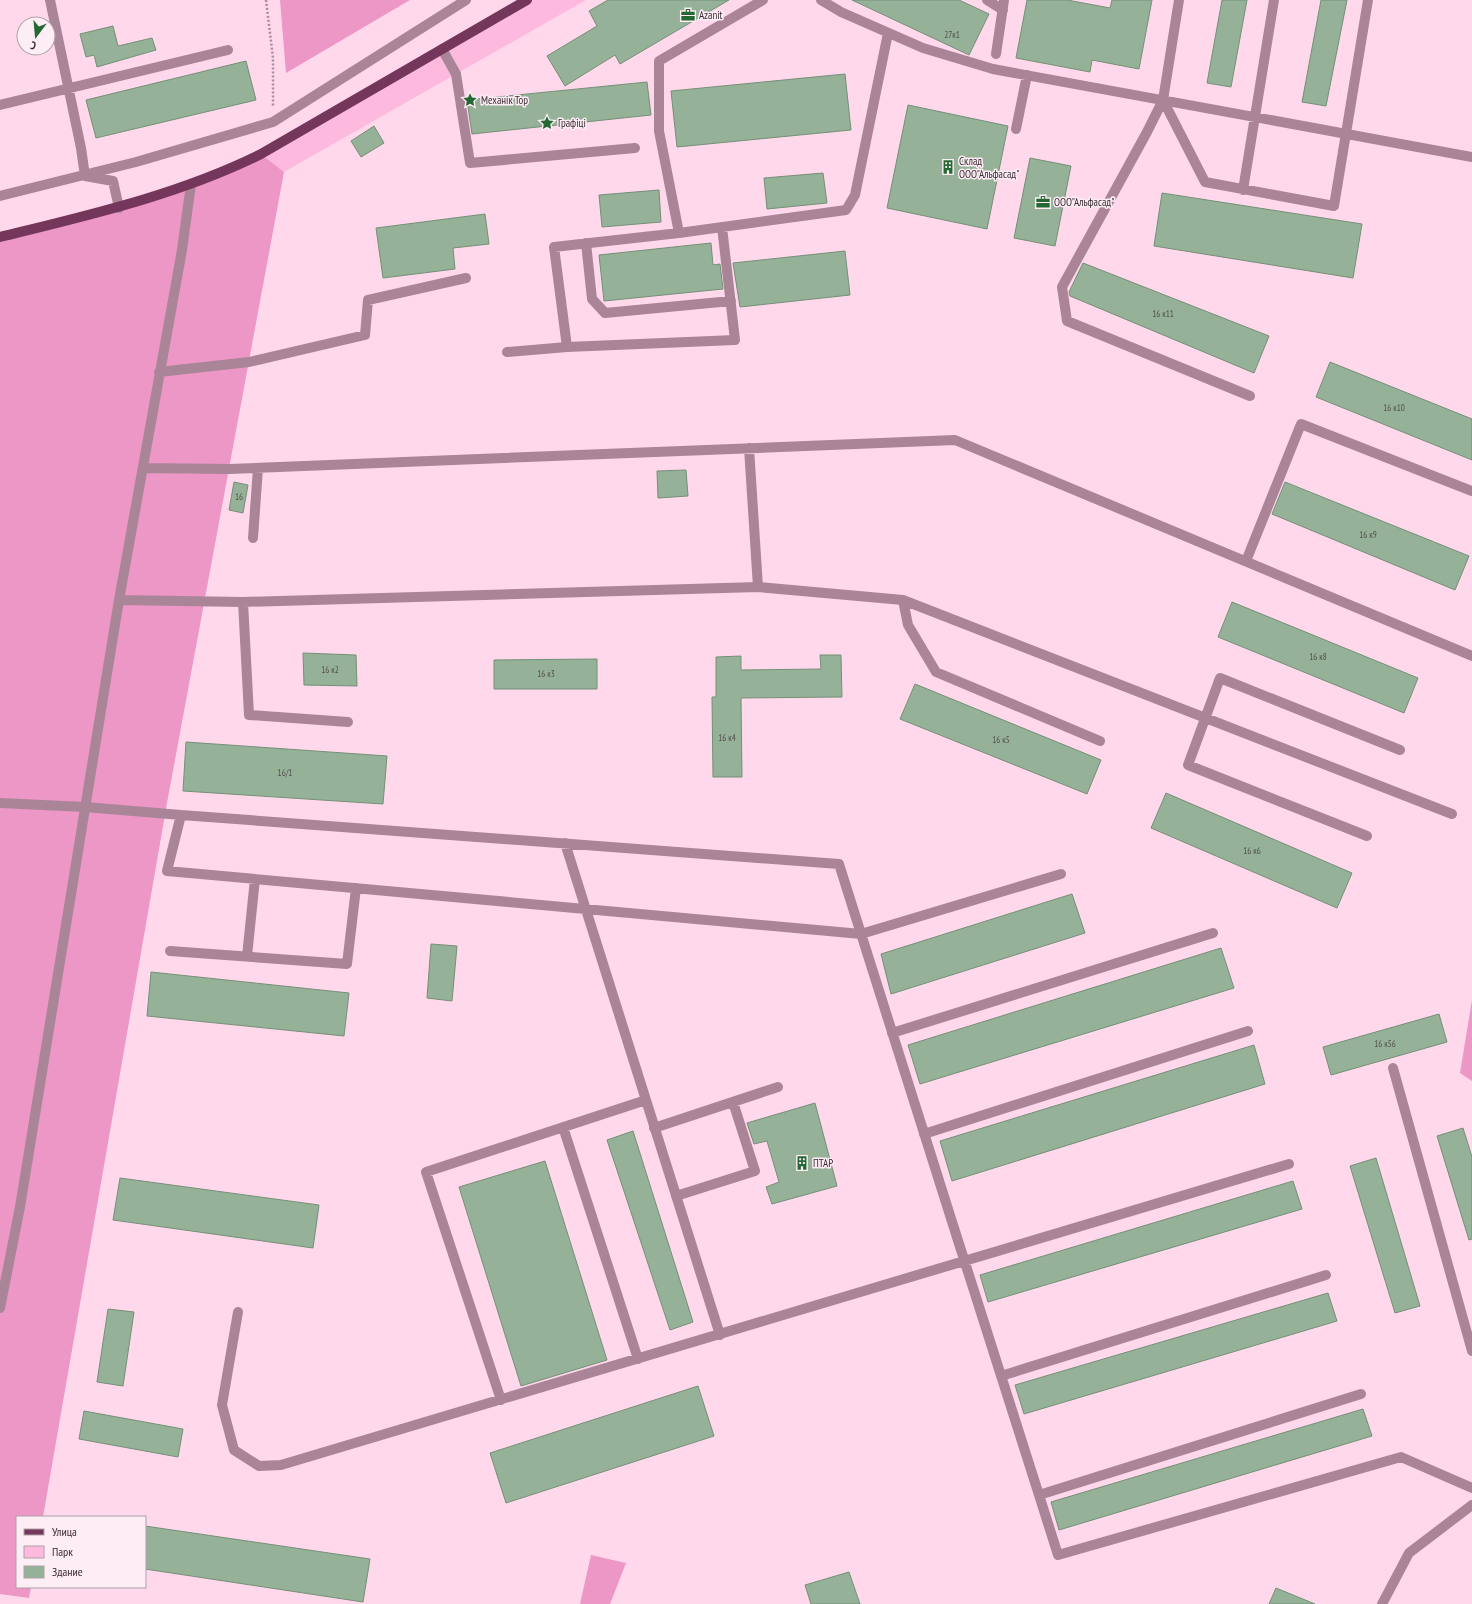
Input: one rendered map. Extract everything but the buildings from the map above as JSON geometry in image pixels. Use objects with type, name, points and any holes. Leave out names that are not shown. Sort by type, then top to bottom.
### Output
[{"type":"main road","points":[[0,237],[119,208],[228,170],[261,154],[527,0]]},
{"type":"street","points":[[50,0],[81,148],[84,176]]},
{"type":"street","points":[[0,196],[84,176],[273,122],[466,0]]},
{"type":"street","points":[[679,233],[659,130],[659,61],[763,0]]},
{"type":"street","points":[[821,0],[841,12],[923,48],[993,69],[1472,157]]},
{"type":"street","points":[[986,0],[1004,5],[996,54]]},
{"type":"street","points":[[1179,0],[1163,100],[1062,287],[1067,322],[1250,396]]},
{"type":"street","points":[[1243,190],[1274,0]]},
{"type":"street","points":[[1163,100],[1205,182],[1334,206],[1344,133],[1368,0]]},
{"type":"street","points":[[567,347],[554,247],[679,233],[846,210],[855,195],[888,33]]},
{"type":"street","points":[[442,49],[456,74],[470,162],[635,148]]},
{"type":"street","points":[[0,105],[228,50]]},
{"type":"street","points":[[1016,129],[1027,75]]},
{"type":"street","points":[[84,176],[113,181],[119,208]]},
{"type":"street","points":[[0,1308],[20,1207],[119,600],[182,250],[190,184]]},
{"type":"street","points":[[507,352],[567,347],[735,340],[722,227]]},
{"type":"street","points":[[586,243],[592,299],[605,313],[731,301]]},
{"type":"street","points":[[159,372],[249,362],[365,335],[368,300],[466,278]]},
{"type":"street","points":[[1246,561],[1301,424],[1472,491]]},
{"type":"street","points":[[142,468],[229,470],[955,440],[1472,656]]},
{"type":"street","points":[[749,448],[758,587]]},
{"type":"street","points":[[253,538],[258,468]]},
{"type":"street","points":[[119,600],[243,602],[758,587],[903,600],[1452,814]]},
{"type":"street","points":[[903,600],[908,625],[936,672],[1100,741]]},
{"type":"street","points":[[243,602],[249,715],[348,722]]},
{"type":"street","points":[[1367,836],[1188,765],[1204,717],[1220,678],[1400,750]]},
{"type":"street","points":[[0,803],[86,807],[839,864],[1058,1555],[1402,1457],[1472,1488]]},
{"type":"street","points":[[181,815],[167,871],[861,934],[1061,874]]},
{"type":"street","points":[[565,843],[720,1335]]},
{"type":"street","points":[[247,956],[255,879]]},
{"type":"street","points":[[170,951],[347,964],[356,888]]},
{"type":"street","points":[[892,1033],[1213,933]]},
{"type":"street","points":[[924,1134],[1248,1031]]},
{"type":"street","points":[[1393,1068],[1472,1351]]},
{"type":"street","points":[[654,1128],[778,1087]]},
{"type":"street","points":[[501,1400],[426,1172],[646,1100]]},
{"type":"street","points":[[676,1196],[755,1171],[733,1102]]},
{"type":"street","points":[[563,1127],[638,1359]]},
{"type":"street","points":[[238,1312],[222,1405],[234,1450],[260,1466],[281,1465],[1289,1164]]},
{"type":"street","points":[[1001,1376],[1326,1275]]},
{"type":"street","points":[[1039,1495],[1361,1394]]},
{"type":"street","points":[[1385,1603],[1409,1553],[1472,1505]]},
{"type":"path","points":[[266,0],[273,58],[273,122]]},
{"type":"green space","points":[[527,0],[586,0],[284,172],[261,154]]},
{"type":"shaded area","points":[[280,0],[410,0],[286,73]]},
{"type":"shaded area","points":[[261,154],[284,172],[167,803],[43,1516],[16,1516],[16,1588],[31,1588],[29,1598],[0,1594],[0,237],[119,208]]},
{"type":"shaded area","points":[[1472,1000],[1472,1081],[1460,1073]]},
{"type":"shaded area","points":[[591,1555],[626,1563],[610,1604],[580,1604]]},
{"type":"place","name":"Azanit","points":[[688,15]]},
{"type":"place","name":"Механік Тор","points":[[470,100]]},
{"type":"place","name":"Графіці","points":[[547,123]]},
{"type":"place","name":"Склад ООО\"Альфасад\"","points":[[948,167]]},
{"type":"place","name":"ООО\"Альфасад\"","points":[[1043,202]]},
{"type":"place","name":"ПТАР","points":[[802,1163]]}]
